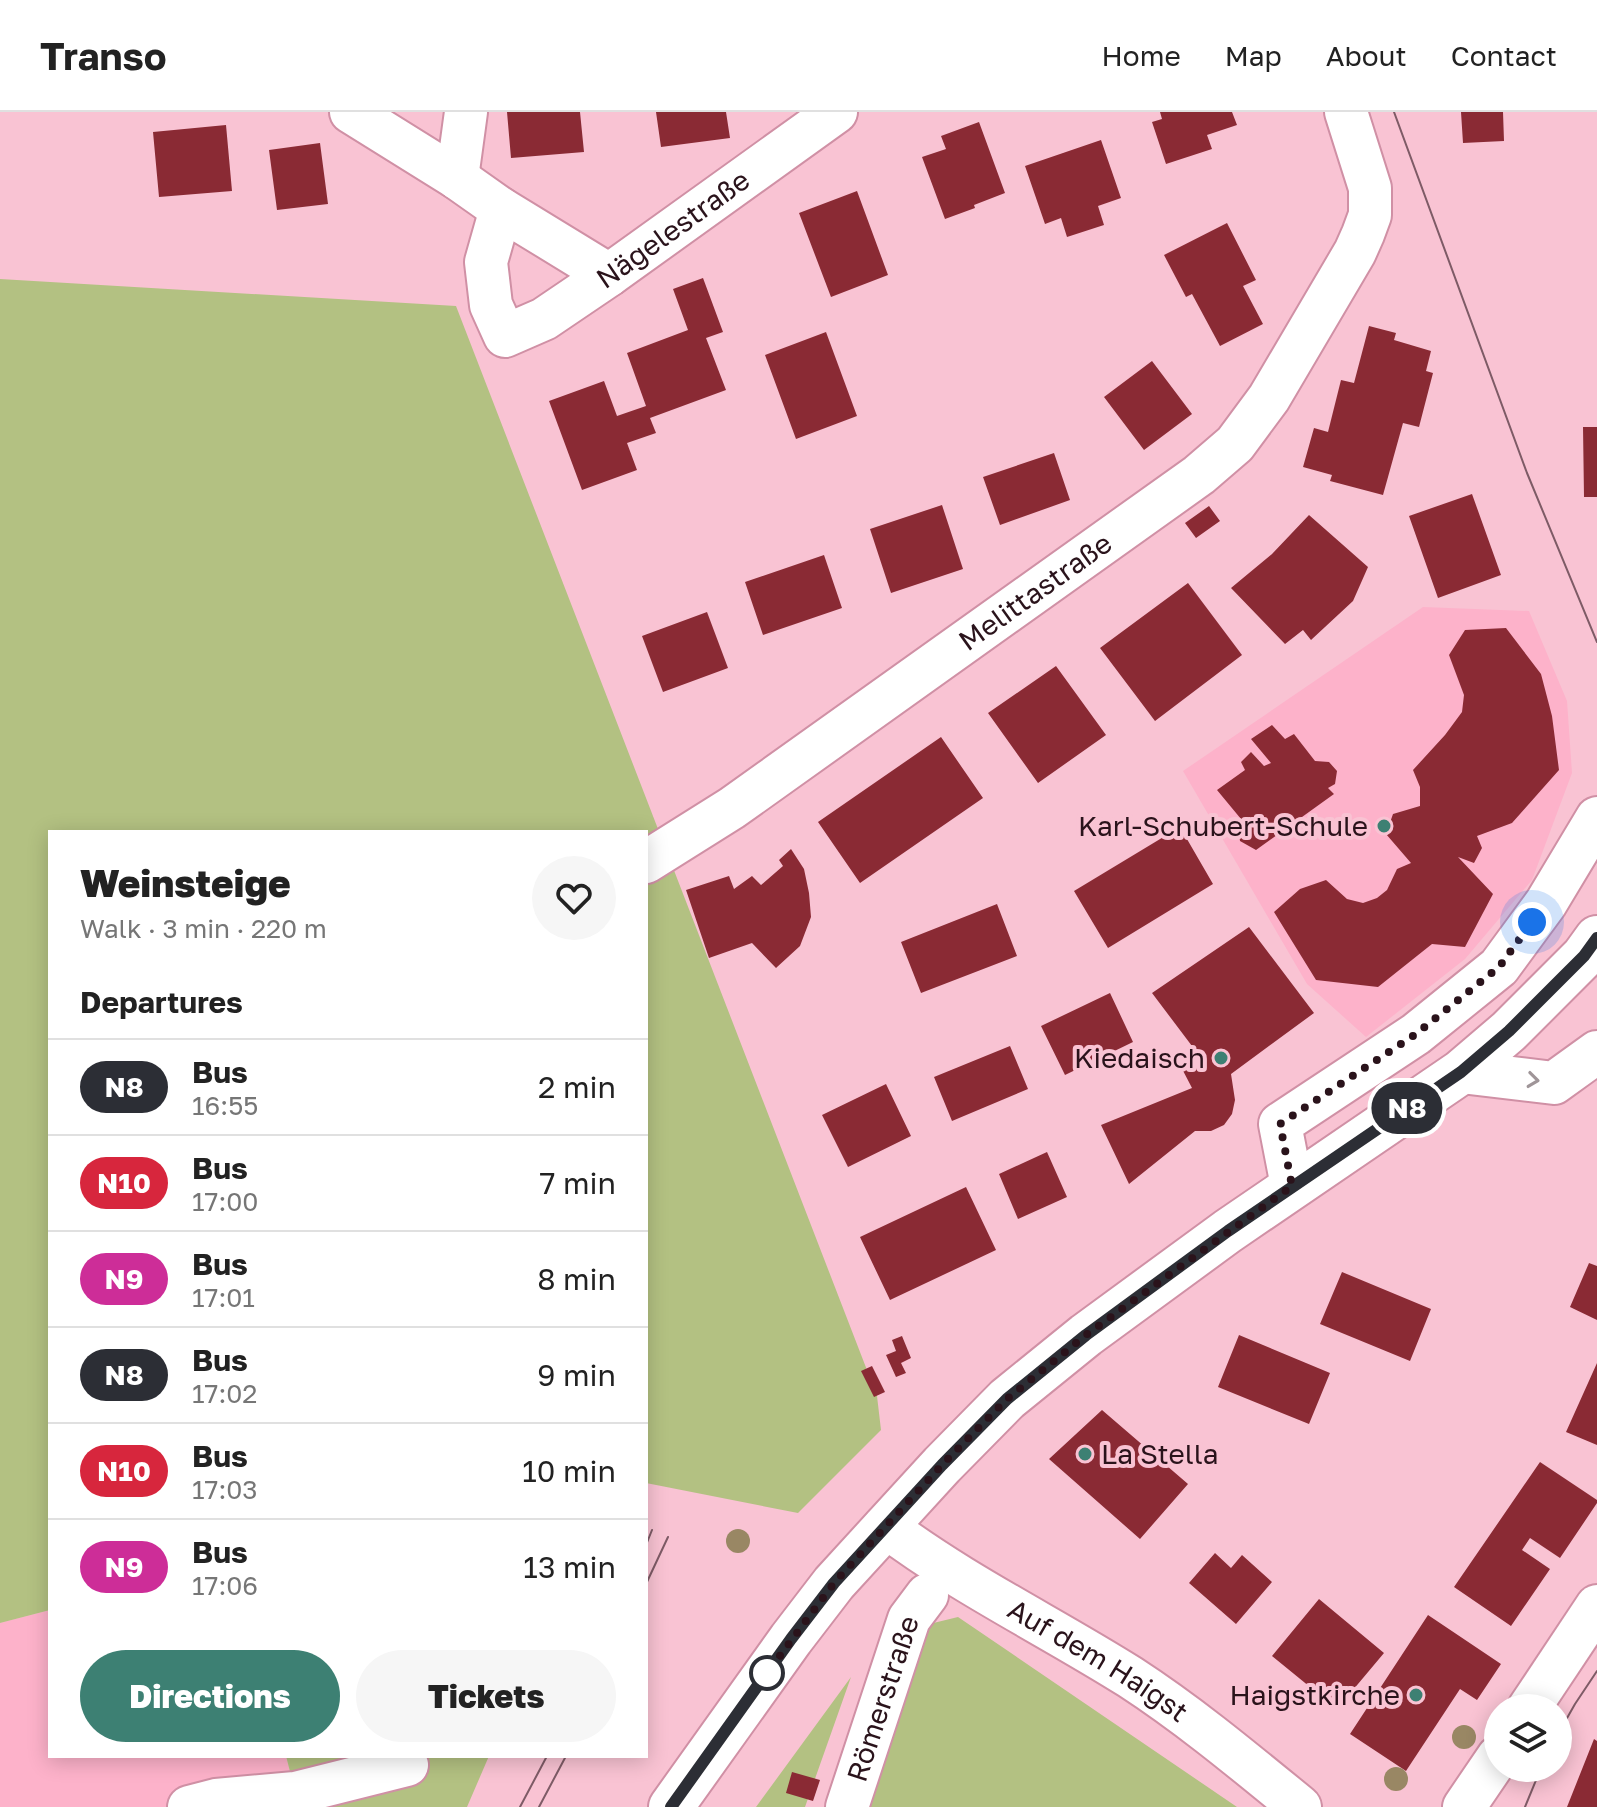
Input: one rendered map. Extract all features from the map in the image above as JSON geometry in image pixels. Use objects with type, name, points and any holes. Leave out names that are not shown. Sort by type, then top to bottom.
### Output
[{"type":"main road","points":[[671,1807],[834,1583],[1007,1399],[1086,1335],[1292,1186],[1461,1072],[1509,1031],[1584,956],[1597,938]]},
{"type":"street","points":[[351,112],[609,275]]},
{"type":"street","points":[[457,178],[466,112]]},
{"type":"street","name":"Nägelestraße","points":[[501,209],[486,262],[491,305],[505,336],[544,319],[836,112]]},
{"type":"street","name":"Melittastraße","points":[[648,861],[732,808],[1199,475],[1235,444],[1269,398],[1355,252],[1370,215],[1370,188],[1346,112]]},
{"type":"street","points":[[1292,1186],[1280,1124],[1416,1034],[1499,967],[1546,903],[1597,818]]},
{"type":"street","points":[[1461,1072],[1554,1083],[1597,1052]]},
{"type":"street","name":"Auf dem Haigst","points":[[885,1526],[947,1568],[1188,1716],[1300,1807]]},
{"type":"street","name":"Römerstraße","points":[[847,1807],[909,1619],[927,1595]]},
{"type":"street","points":[[1538,1694],[1597,1606]]},
{"type":"street","points":[[189,1807],[216,1800],[295,1793],[417,1760]]},
{"type":"street","points":[[381,1807],[417,1760]]},
{"type":"street","points":[[1464,1807],[1484,1778]]},
{"type":"shaded area","name":"Karl-Schubert-Schule","points":[[1423,607],[1529,611],[1567,701],[1572,773],[1532,880],[1465,959],[1366,1037],[1307,984],[1183,771]]},
{"type":"shaded area","points":[[48,1611],[48,1758],[287,1758],[299,1807],[0,1807],[0,1623]]},
{"type":"green space","points":[[0,279],[456,306],[877,1396],[881,1430],[798,1513],[648,1483],[648,830],[48,830],[48,1611],[0,1623]]},
{"type":"green space","points":[[958,1617],[1237,1807],[857,1807],[913,1628]]},
{"type":"green space","points":[[851,1677],[805,1807],[756,1807]]},
{"type":"green space","points":[[287,1758],[488,1758],[467,1807],[299,1807]]},
{"type":"building","points":[[507,112],[580,112],[584,152],[511,158]]},
{"type":"building","points":[[656,112],[726,112],[730,138],[661,147]]},
{"type":"building","points":[[1160,112],[1232,112],[1237,125],[1207,135],[1212,149],[1166,164],[1152,122],[1162,119]]},
{"type":"building","points":[[1461,112],[1503,112],[1504,141],[1463,143]]},
{"type":"building","points":[[979,122],[1005,193],[945,219],[922,157],[946,149],[941,136]]},
{"type":"building","points":[[226,125],[232,191],[159,197],[153,132]]},
{"type":"building","points":[[1101,140],[1121,198],[1098,206],[1104,225],[1067,237],[1061,218],[1045,224],[1025,166]]},
{"type":"building","points":[[320,143],[328,204],[277,210],[269,150]]},
{"type":"building","points":[[857,191],[888,275],[831,297],[799,213]]},
{"type":"building","points":[[1227,223],[1256,280],[1243,286],[1263,324],[1220,346],[1192,294],[1186,297],[1164,255]]},
{"type":"building","points":[[703,278],[723,332],[706,338],[726,390],[650,418],[656,433],[627,443],[637,470],[582,490],[549,401],[604,381],[617,416],[646,406],[627,353],[688,330],[673,289]]},
{"type":"building","points":[[1369,326],[1396,333],[1394,340],[1431,351],[1426,371],[1433,373],[1419,427],[1403,423],[1383,495],[1330,481],[1332,475],[1303,467],[1314,428],[1328,432],[1341,380],[1354,383]]},
{"type":"building","points":[[826,332],[857,416],[796,439],[765,355]]},
{"type":"building","points":[[1152,361],[1192,414],[1144,450],[1104,397]]},
{"type":"building","points":[[1583,427],[1597,427],[1597,497],[1584,497]]},
{"type":"building","points":[[1054,453],[1070,500],[1000,525],[983,477]]},
{"type":"building","points":[[1472,494],[1501,575],[1438,598],[1409,516]]},
{"type":"building","points":[[942,505],[963,569],[891,593],[870,529]]},
{"type":"building","points":[[1209,506],[1220,521],[1196,538],[1185,523]]},
{"type":"building","points":[[1309,515],[1368,567],[1353,601],[1311,640],[1303,630],[1285,644],[1231,588],[1272,554]]},
{"type":"building","points":[[824,555],[842,608],[763,635],[745,582]]},
{"type":"building","points":[[1188,583],[1242,655],[1155,721],[1100,648]]},
{"type":"building","points":[[707,612],[728,668],[663,692],[642,636]]},
{"type":"building","points":[[1506,628],[1541,674],[1552,716],[1559,770],[1512,823],[1477,836],[1482,848],[1474,863],[1458,857],[1493,894],[1465,947],[1432,944],[1378,987],[1316,980],[1274,912],[1300,889],[1326,880],[1347,899],[1363,903],[1377,898],[1387,890],[1397,869],[1411,863],[1386,834],[1393,814],[1420,806],[1420,787],[1413,770],[1462,712],[1464,695],[1449,655],[1465,630]]},
{"type":"building","points":[[1056,666],[1106,735],[1038,783],[988,713]]},
{"type":"building","points":[[1272,725],[1285,739],[1294,734],[1315,761],[1329,762],[1337,771],[1335,784],[1328,788],[1334,794],[1256,850],[1240,841],[1238,826],[1241,819],[1217,790],[1245,770],[1241,762],[1251,752],[1264,766],[1271,763],[1251,739]]},
{"type":"building","points":[[941,737],[983,798],[860,883],[818,822]]},
{"type":"building","points":[[1180,827],[1213,884],[1108,948],[1074,891]]},
{"type":"building","points":[[791,849],[804,869],[809,893],[811,917],[800,946],[776,968],[752,943],[709,958],[686,890],[729,876],[734,889],[752,876],[761,885],[783,866],[779,860]]},
{"type":"building","points":[[997,904],[1017,956],[921,993],[901,942]]},
{"type":"building","name":"Kiedaisch","points":[[1249,927],[1314,1013],[1231,1074],[1235,1100],[1232,1114],[1224,1125],[1211,1131],[1195,1131],[1129,1184],[1101,1125],[1192,1088],[1179,1063],[1198,1054],[1152,993]]},
{"type":"building","points":[[1110,993],[1133,1042],[1065,1075],[1041,1026]]},
{"type":"building","points":[[1010,1046],[1028,1089],[952,1121],[934,1077]]},
{"type":"building","points":[[886,1084],[911,1136],[848,1167],[822,1115]]},
{"type":"building","points":[[1047,1152],[1067,1197],[1018,1219],[999,1174]]},
{"type":"building","points":[[966,1187],[996,1250],[890,1300],[860,1237]]},
{"type":"building","points":[[1589,1263],[1597,1266],[1597,1320],[1570,1307]]},
{"type":"building","points":[[1342,1272],[1431,1309],[1410,1361],[1320,1324]]},
{"type":"building","points":[[1239,1335],[1330,1373],[1309,1424],[1218,1387]]},
{"type":"building","points":[[902,1336],[911,1358],[901,1363],[906,1373],[896,1377],[886,1355],[896,1351],[892,1340]]},
{"type":"building","points":[[1597,1363],[1597,1445],[1566,1432]]},
{"type":"building","points":[[872,1366],[885,1392],[874,1397],[861,1371]]},
{"type":"building","points":[[1102,1410],[1188,1484],[1140,1539],[1049,1459]]},
{"type":"building","points":[[1540,1462],[1597,1500],[1597,1503],[1560,1558],[1530,1538],[1522,1550],[1550,1569],[1511,1626],[1454,1587]]},
{"type":"building","points":[[1215,1553],[1231,1568],[1242,1555],[1272,1582],[1236,1624],[1189,1583]]},
{"type":"building","points":[[1319,1599],[1384,1653],[1337,1709],[1272,1656]]},
{"type":"building","name":"Haigstkirche","points":[[1428,1615],[1501,1664],[1477,1700],[1460,1689],[1406,1771],[1350,1734]]},
{"type":"building","points":[[1594,1739],[1597,1741],[1597,1807],[1567,1807]]},
{"type":"building","points":[[792,1772],[820,1780],[813,1801],[786,1793]]},
{"type":"tram line","points":[[1394,112],[1527,473],[1597,642]]},
{"type":"tram line","points":[[648,1540],[652,1530]]},
{"type":"tram line","points":[[648,1580],[668,1537]]},
{"type":"tram line","points":[[1572,1709],[1597,1671]]},
{"type":"tram line","points":[[520,1807],[546,1758]]},
{"type":"tram line","points":[[539,1807],[565,1758]]},
{"type":"tram line","points":[[1525,1807],[1535,1782]]},
{"type":"bus line","name":"N8","points":[[671,1807],[834,1583],[1007,1399],[1086,1335],[1271,1200],[1461,1072],[1509,1031],[1584,956],[1597,938]]},
{"type":"place","name":"Karl-Schubert-Schule","points":[[1384,826]]},
{"type":"place","name":"Kiedaisch","points":[[1221,1058]]},
{"type":"place","name":"La Stella","points":[[1085,1454]]},
{"type":"place","name":"Haigstkirche","points":[[1416,1695]]},
{"type":"route","points":[[767,1673],[765,1676],[834,1583],[1007,1399],[1086,1335],[1292,1186],[1280,1124],[1416,1034],[1499,967],[1532,922]]}]
